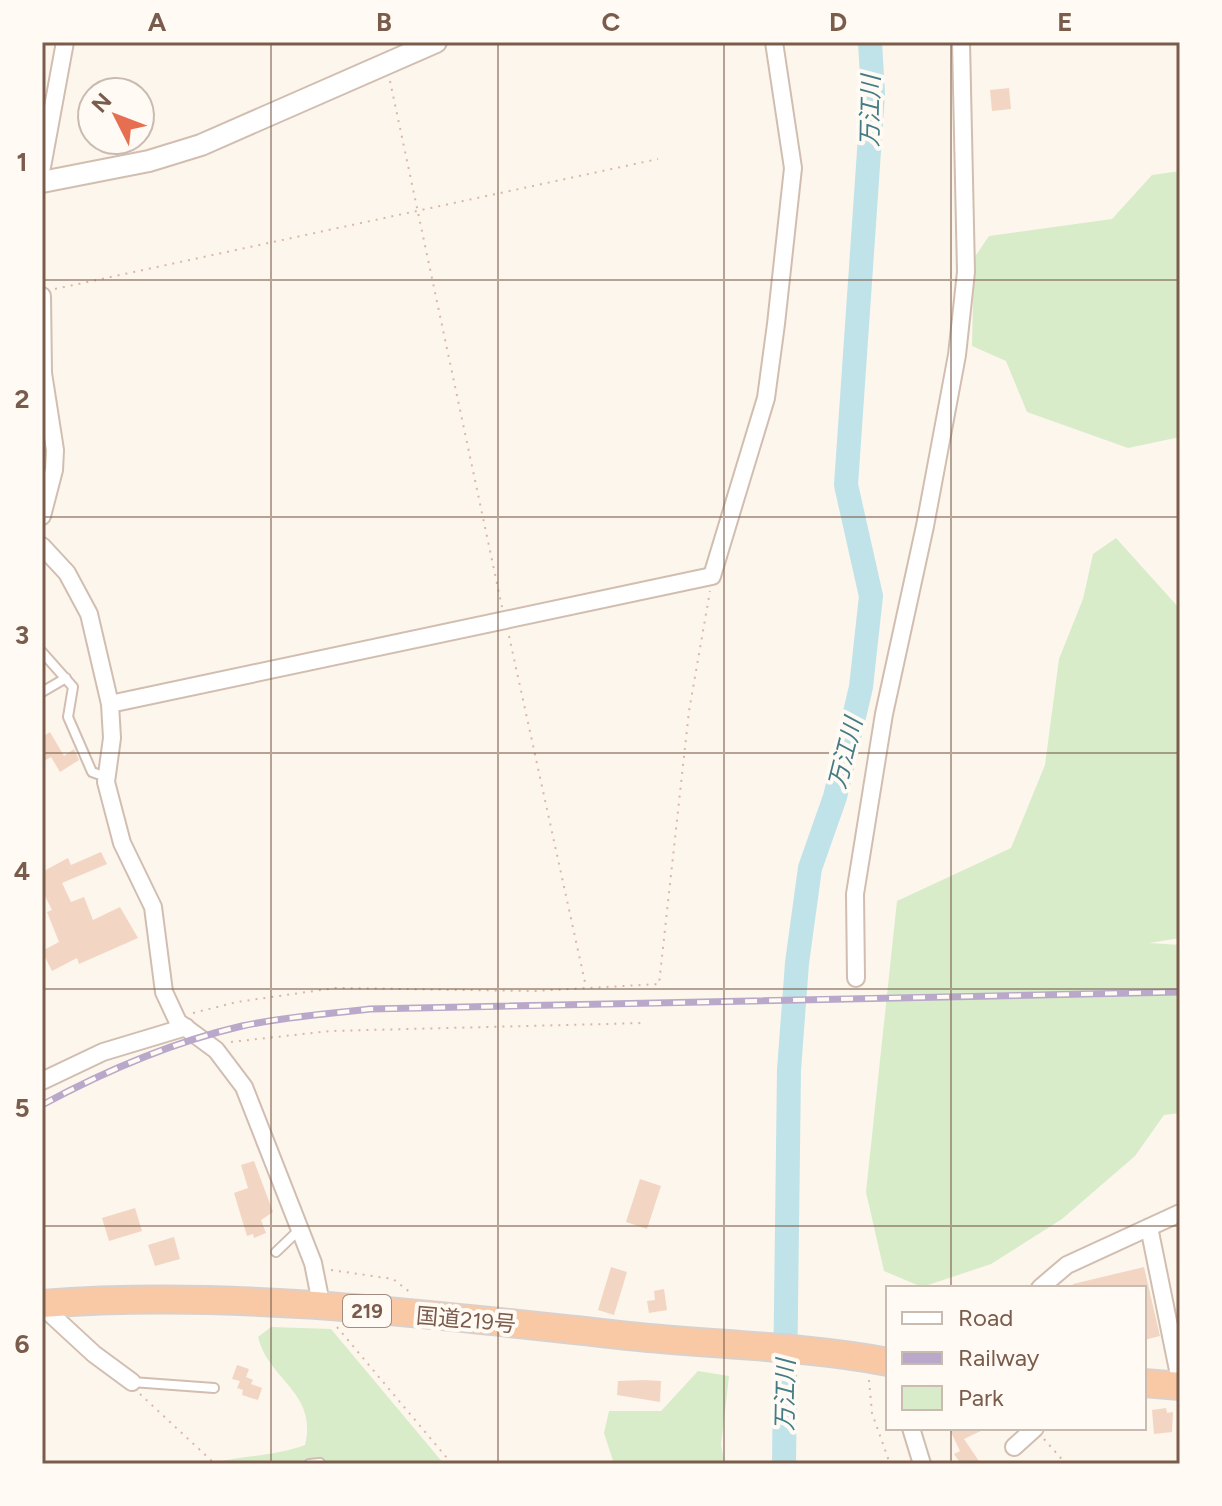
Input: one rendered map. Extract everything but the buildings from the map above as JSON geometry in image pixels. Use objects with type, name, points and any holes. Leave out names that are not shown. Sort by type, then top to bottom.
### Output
[{"type":"highway","name":"国道219号","points":[[42,1305],[122,1298],[223,1300],[881,1360]]},
{"type":"highway","points":[[1146,1383],[1180,1383]]},
{"type":"street","points":[[42,167],[65,42]]},
{"type":"street","points":[[42,182],[149,161],[201,145],[436,42]]},
{"type":"street","points":[[110,704],[712,576],[766,398],[776,324],[793,168],[774,42]]},
{"type":"street","points":[[856,978],[855,894],[884,714],[925,526],[958,341],[966,272],[961,42]]},
{"type":"street","points":[[42,294],[43,373],[55,450],[54,470],[42,516]]},
{"type":"street","points":[[42,546],[67,573],[89,614],[110,704],[112,738],[106,777],[122,843],[153,907],[164,992],[182,1024],[216,1050],[244,1087],[300,1229],[314,1269],[322,1308]]},
{"type":"street","points":[[42,1081],[103,1052],[182,1024]]},
{"type":"street","points":[[1042,1286],[1067,1265],[1180,1213]]},
{"type":"street","points":[[1149,1227],[1180,1383]]},
{"type":"street","points":[[42,1305],[94,1354],[132,1382]]},
{"type":"street","points":[[912,1430],[922,1464]]},
{"type":"street","points":[[1014,1447],[1033,1430]]},
{"type":"lane","points":[[42,652],[73,687],[68,717],[92,772],[106,777]]},
{"type":"lane","points":[[42,692],[66,678]]},
{"type":"lane","points":[[276,1252],[300,1229]]},
{"type":"lane","points":[[132,1382],[214,1388]]},
{"type":"lane","points":[[309,1464],[320,1463]]},
{"type":"path","points":[[386,63],[586,987]]},
{"type":"path","points":[[42,294],[658,159]]},
{"type":"path","points":[[182,1024],[192,1013],[237,1002],[335,988],[535,991],[659,984],[689,711],[712,576]]},
{"type":"path","points":[[216,1050],[233,1041],[330,1031],[645,1023]]},
{"type":"path","points":[[314,1269],[393,1279],[412,1294]]},
{"type":"path","points":[[322,1308],[452,1464]]},
{"type":"path","points":[[881,1360],[869,1371],[872,1413],[890,1464]]},
{"type":"path","points":[[132,1382],[158,1412],[215,1464]]},
{"type":"path","points":[[1037,1430],[1066,1464]]},
{"type":"green space","points":[[1180,171],[1180,437],[1128,448],[1027,412],[1006,361],[972,346],[974,258],[989,236],[1112,219],[1152,175]]},
{"type":"green space","points":[[1116,538],[1180,609],[1180,938],[1149,943],[1180,945],[1180,1113],[1164,1115],[1135,1156],[1062,1219],[991,1264],[920,1286],[884,1271],[866,1192],[897,901],[1011,848],[1045,765],[1059,659],[1083,599],[1093,554]]},
{"type":"green space","points":[[271,1327],[331,1329],[444,1464],[209,1464],[305,1445],[305,1412],[290,1387],[271,1365],[258,1337]]},
{"type":"green space","points":[[698,1371],[729,1376],[721,1445],[725,1464],[614,1464],[604,1433],[609,1411],[661,1411]]},
{"type":"waterway","name":"万江川","points":[[784,1464],[789,1070],[797,963],[810,868],[835,797],[861,687],[871,596],[846,485],[873,93],[870,42]]},
{"type":"railway","points":[[42,1105],[139,1059],[190,1040],[273,1020],[370,1009],[1180,992]]}]
